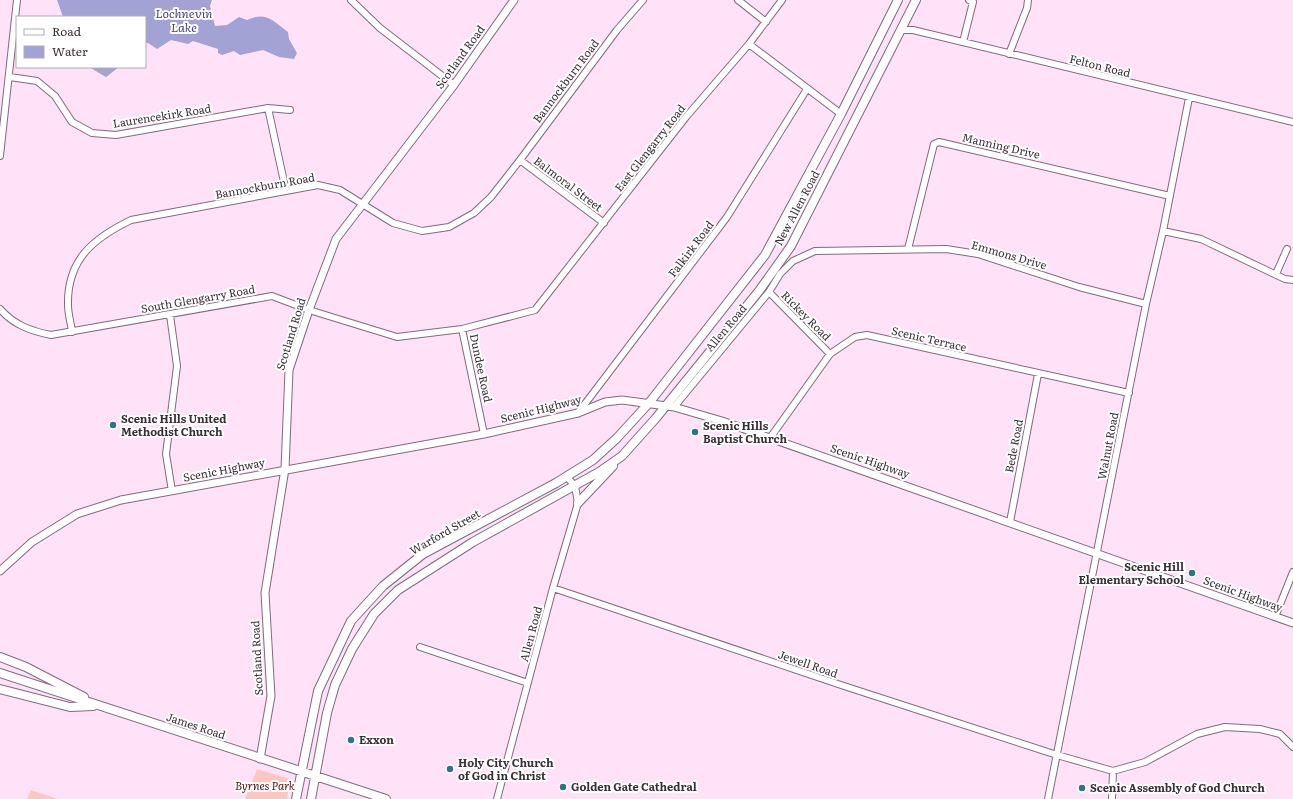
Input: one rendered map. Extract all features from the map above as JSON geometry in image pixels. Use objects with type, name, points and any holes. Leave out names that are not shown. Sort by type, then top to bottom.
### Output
[{"type":"main road","name":"New Allen Road","points":[[648,403],[765,255],[841,114],[898,0]]},
{"type":"main road","name":"New Allen Road","points":[[670,406],[759,291],[791,246],[916,0]]},
{"type":"main road","name":"Warford Street","points":[[296,799],[318,691],[351,621],[383,586],[422,554],[567,477],[593,460],[617,438],[648,403]]},
{"type":"main road","name":"Warford Street","points":[[311,799],[314,775],[327,713],[335,685],[352,649],[374,614],[398,590],[473,542],[575,486],[622,456],[670,406]]},
{"type":"main road","points":[[578,503],[622,456]]},
{"type":"main road","points":[[0,657],[26,666],[60,683],[98,706]]},
{"type":"main road","name":"James Road","points":[[0,673],[386,799]]},
{"type":"main road","points":[[0,689],[70,707],[98,706]]},
{"type":"street","points":[[0,156],[10,77],[17,0]]},
{"type":"street","points":[[352,0],[380,28],[454,85]]},
{"type":"street","name":"Scotland Road","points":[[260,759],[271,696],[264,593],[285,469],[289,370],[309,310],[336,239],[454,85],[514,0]]},
{"type":"street","name":"Bannockburn Road","points":[[72,332],[68,304],[73,274],[86,249],[109,231],[131,220],[318,185],[340,190],[394,223],[422,231],[449,227],[474,213],[491,196],[520,160],[617,30],[643,0]]},
{"type":"street","points":[[738,0],[766,22]]},
{"type":"street","name":"East Glengarry Road","points":[[535,310],[686,117],[749,44],[782,0]]},
{"type":"street","points":[[963,42],[973,2],[970,0]]},
{"type":"street","points":[[1009,54],[1027,8],[1028,0]]},
{"type":"street","name":"Felton Road","points":[[902,30],[913,30],[1293,122]]},
{"type":"street","points":[[749,44],[841,114]]},
{"type":"street","name":"Laurencekirk Road","points":[[10,77],[38,81],[55,96],[72,122],[92,133],[116,135],[268,108],[290,110]]},
{"type":"street","name":"Falkirk Road","points":[[578,413],[727,217],[807,89]]},
{"type":"street","name":"Walnut Road","points":[[1048,799],[1146,304],[1164,231],[1189,98]]},
{"type":"street","points":[[268,108],[286,191]]},
{"type":"street","name":"Manning Drive","points":[[908,249],[934,144],[939,142],[1170,196]]},
{"type":"street","name":"Balmoral Street","points":[[520,160],[604,223]]},
{"type":"street","points":[[1164,231],[1201,239],[1276,274],[1293,280]]},
{"type":"street","name":"Emmons Drive","points":[[793,261],[815,251],[946,249],[978,254],[1079,287],[1146,304]]},
{"type":"street","points":[[1276,274],[1287,249]]},
{"type":"street","name":"Allen Road","points":[[670,406],[769,292],[780,274],[793,261]]},
{"type":"street","name":"Rickey Road","points":[[769,292],[830,354]]},
{"type":"street","name":"South Glengarry Road","points":[[0,309],[7,317],[31,331],[51,335],[272,296],[309,310],[397,337],[462,329],[535,310]]},
{"type":"street","points":[[170,315],[177,366],[166,454],[172,491]]},
{"type":"street","name":"Dundee Road","points":[[462,329],[484,434]]},
{"type":"street","name":"Scenic Terrace","points":[[770,438],[830,354],[855,337],[867,336],[1128,393]]},
{"type":"street","name":"Bede Road","points":[[1010,522],[1038,374]]},
{"type":"street","name":"Scenic Highway","points":[[0,571],[32,542],[77,514],[121,500],[484,434],[578,413],[606,402],[622,400],[670,406],[770,438],[1293,623]]},
{"type":"street","points":[[567,477],[575,486]]},
{"type":"street","name":"Allen Road","points":[[497,799],[553,588],[578,503],[575,486]]},
{"type":"street","points":[[1275,617],[1293,572]]},
{"type":"street","name":"Jewell Road","points":[[553,588],[847,687],[1057,755],[1113,770]]},
{"type":"street","points":[[420,648],[528,683]]},
{"type":"street","points":[[1112,799],[1113,770],[1145,762],[1197,734],[1225,727],[1260,729],[1280,734],[1293,746]]},
{"type":"green space","name":"Byrnes Park","points":[[257,769],[290,779],[287,799],[245,799]]},
{"type":"green space","points":[[31,790],[58,799],[27,799]]},
{"type":"water","name":"Lochnevin Lake","points":[[57,0],[212,0],[210,6],[215,26],[227,25],[239,17],[247,20],[254,17],[269,18],[288,32],[289,39],[297,53],[294,59],[279,57],[263,50],[240,55],[234,51],[222,55],[218,53],[218,49],[193,41],[188,44],[171,40],[157,49],[146,43],[146,16],[63,16]]},
{"type":"water","points":[[91,68],[118,68],[106,77]]},
{"type":"place","name":"Scenic Hills United Methodist Church","points":[[113,425]]},
{"type":"place","name":"Scenic Hills Baptist Church","points":[[695,432]]},
{"type":"place","name":"Scenic Hill Elementary School","points":[[1192,573]]},
{"type":"place","name":"Exxon","points":[[351,740]]},
{"type":"place","name":"Holy City Church of God in Christ","points":[[450,769]]},
{"type":"place","name":"Golden Gate Cathedral","points":[[563,787]]},
{"type":"place","name":"Scenic Assembly of God Church","points":[[1082,788]]}]
